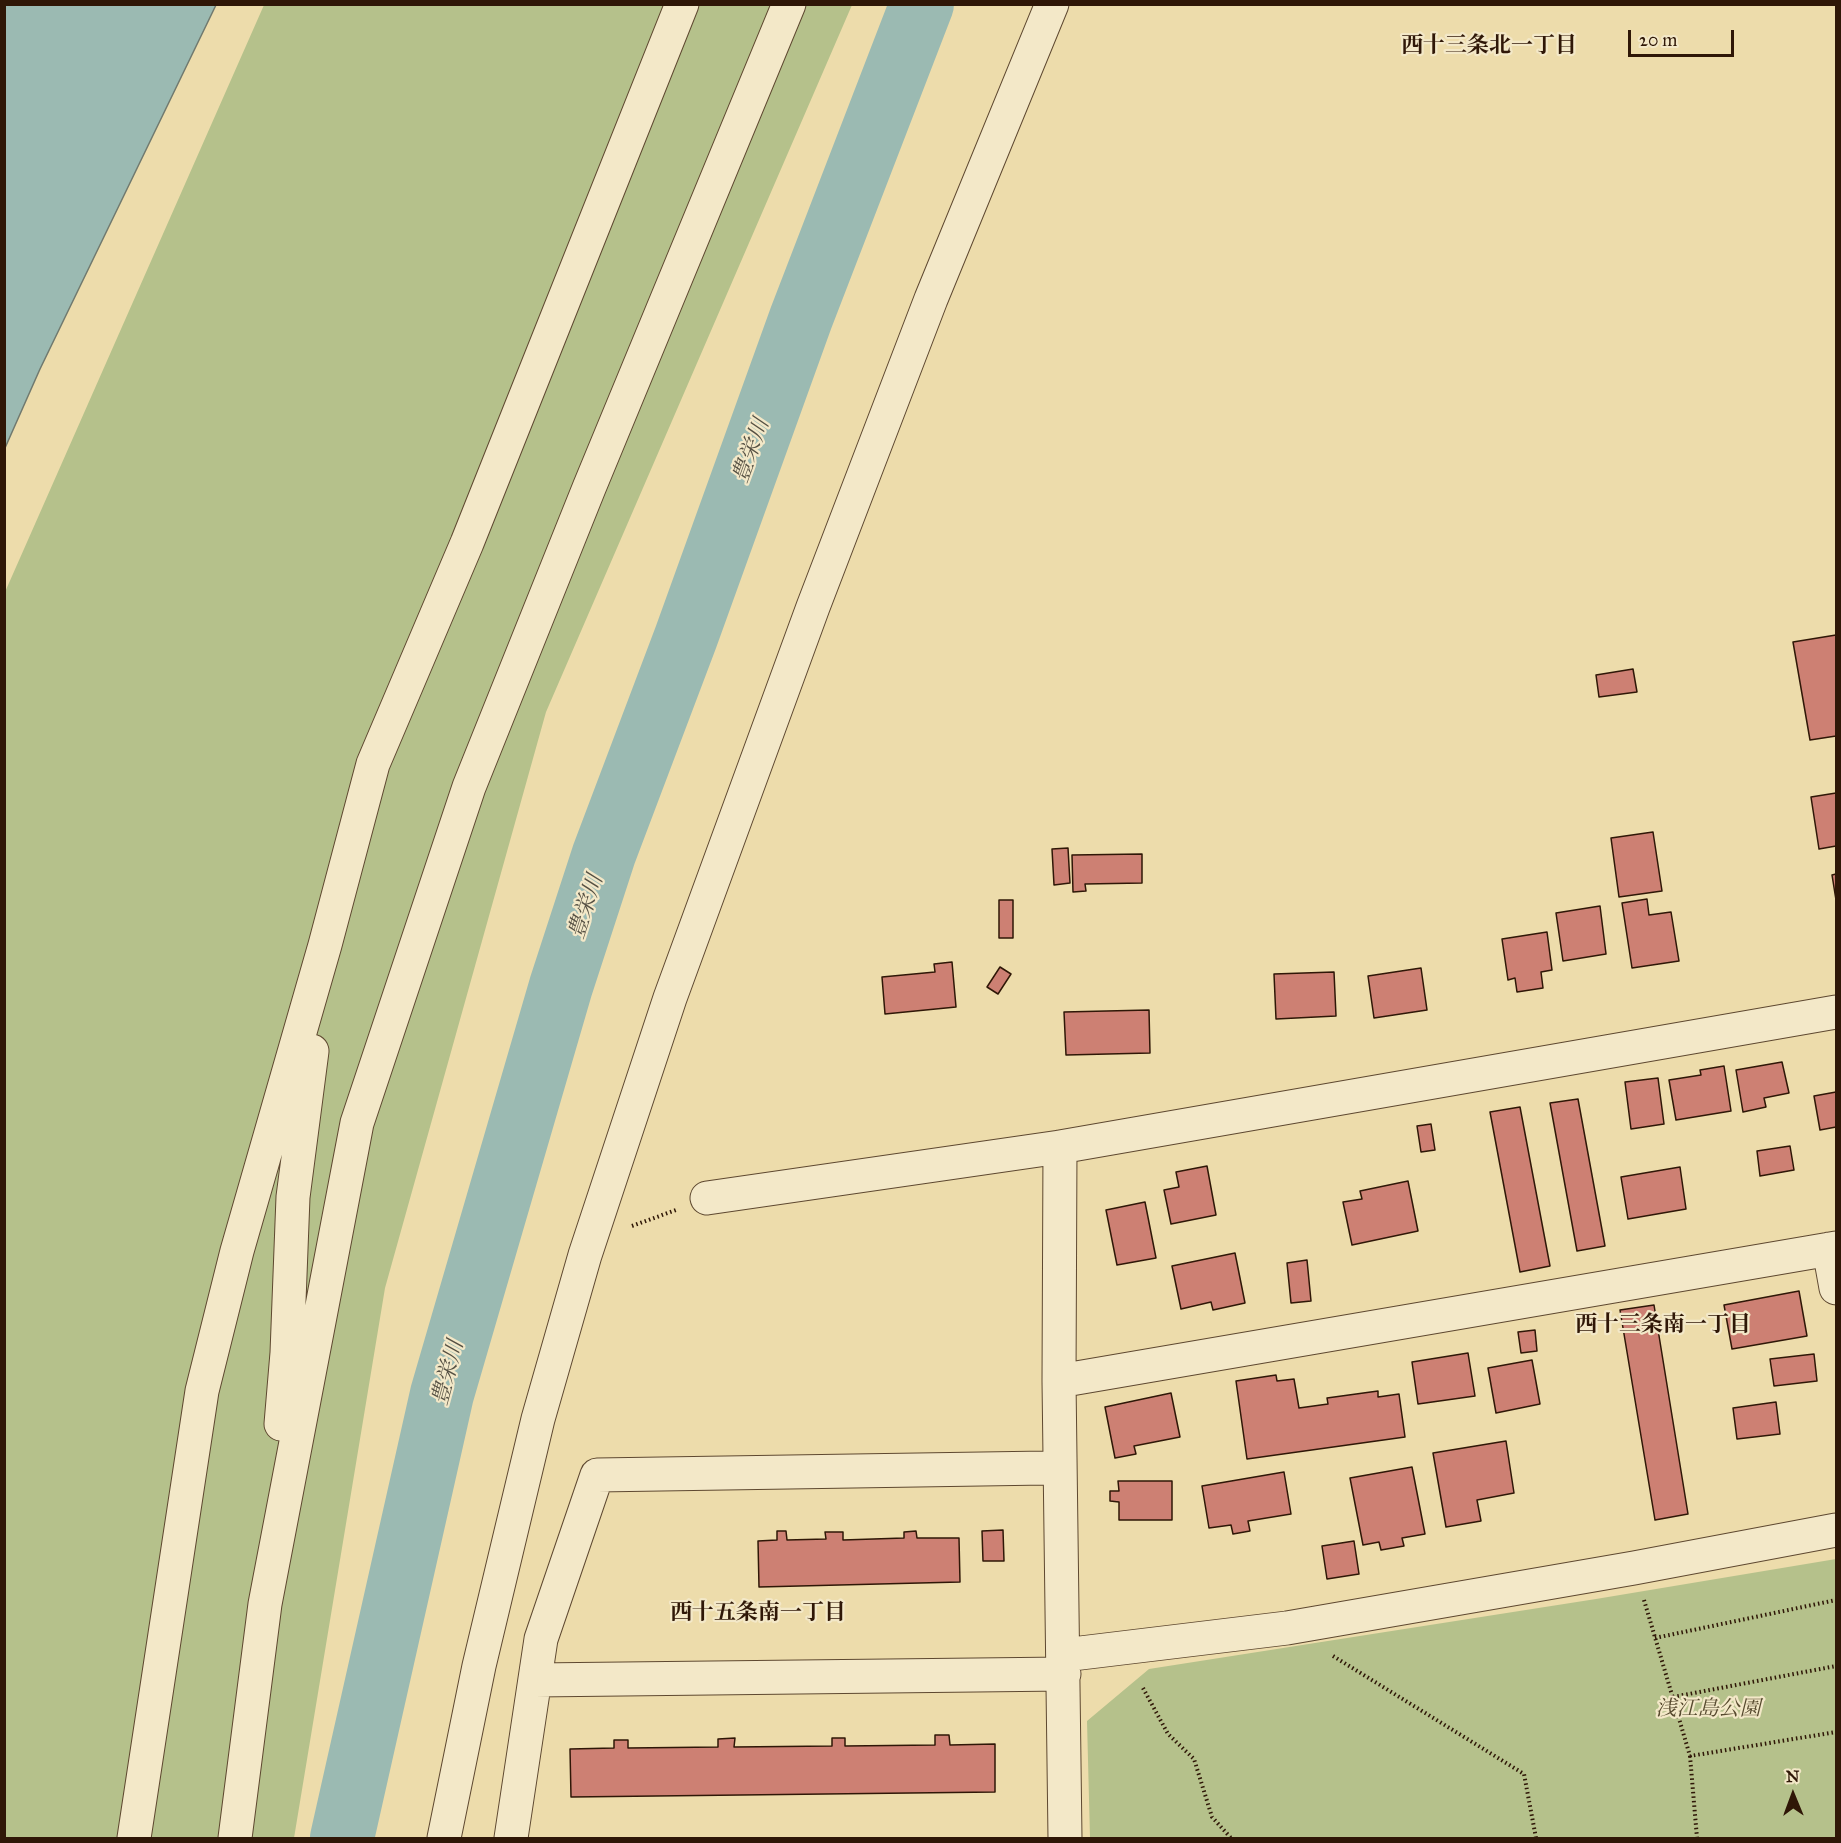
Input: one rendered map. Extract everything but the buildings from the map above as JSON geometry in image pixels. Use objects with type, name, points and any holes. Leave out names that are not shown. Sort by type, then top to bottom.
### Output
[{"type":"street","points":[[134,1839],[202,1391],[237,1251],[325,945],[373,764],[467,543],[682,4]]},
{"type":"street","points":[[265,1604],[357,1123],[469,787],[589,488],[789,4]]},
{"type":"street","points":[[444,1839],[479,1666],[538,1419],[589,1243],[670,998],[813,607],[931,299],[1052,4]]},
{"type":"street","points":[[235,1839],[265,1604],[287,1353],[293,1197],[325,945]]},
{"type":"street","points":[[707,1198],[1060,1147],[1836,1012]]},
{"type":"street","points":[[1060,1147],[1059,1381],[1065,1839]]},
{"type":"street","points":[[1059,1381],[1833,1248],[1836,1288]]},
{"type":"street","points":[[511,1839],[541,1639],[597,1475],[1046,1468]]},
{"type":"street","points":[[535,1680],[1064,1664],[1623,1570],[1836,1530]]},
{"type":"path","points":[[589,1243],[707,1198]]},
{"type":"path","points":[[1697,1839],[1690,1756],[1655,1638],[1836,1600]]},
{"type":"path","points":[[1287,1628],[1524,1774],[1536,1839]]},
{"type":"path","points":[[1673,1697],[1836,1666]]},
{"type":"path","points":[[1143,1688],[1168,1734],[1194,1759],[1212,1817],[1231,1839]]},
{"type":"path","points":[[1690,1756],[1836,1732]]},
{"type":"green space","points":[[264,5],[852,5],[546,712],[385,1288],[294,1838],[5,1838],[5,592]]},
{"type":"green space","name":"浅江島公園","points":[[1836,1559],[1836,1838],[1090,1838],[1087,1721],[1149,1669]]},
{"type":"water","points":[[5,4],[216,5],[40,369],[5,448]]},
{"type":"waterway","name":"豊栄川","points":[[342,1838],[442,1394],[561,986],[604,854],[686,637],[801,318],[922,4]]},
{"type":"district","name":"西十三条北一丁目","points":[[1489,47]]},
{"type":"district","name":"西十三条南一丁目","points":[[1663,1326]]},
{"type":"district","name":"西十五条南一丁目","points":[[758,1614]]}]
